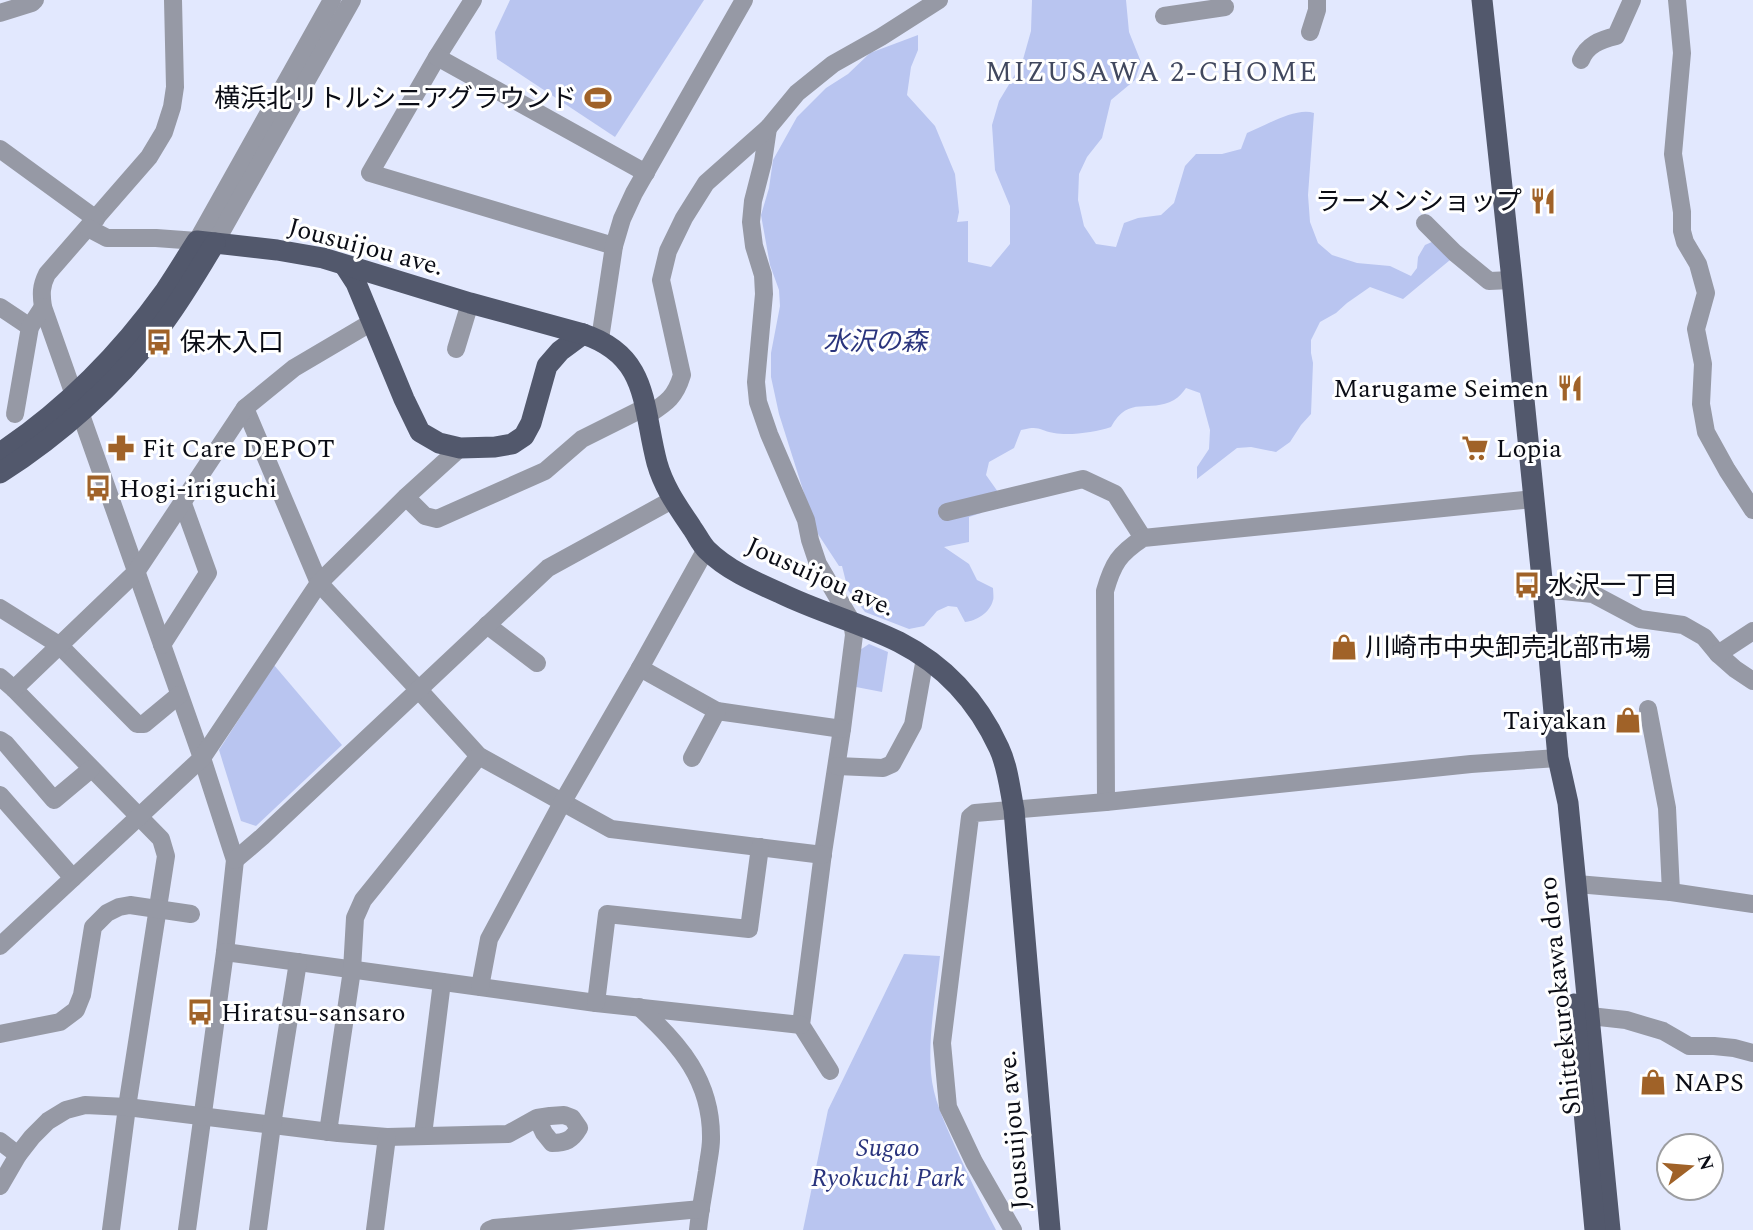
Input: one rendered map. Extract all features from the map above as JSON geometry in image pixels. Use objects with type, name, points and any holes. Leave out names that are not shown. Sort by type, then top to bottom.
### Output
[{"type":"main road","name":"Shittekurokawa doro","points":[[1482,0],[1558,758],[1569,803],[1610,1230]]},
{"type":"main road","name":"Jousuijou ave.","points":[[206,242],[323,258],[591,337],[619,353],[643,391],[664,485],[706,549],[723,563],[754,581],[809,607],[899,642],[947,675],[971,699],[1000,749],[1014,810],[1050,1230]]},
{"type":"main road","points":[[0,453],[43,422],[111,382],[158,330],[180,299],[206,242]]},
{"type":"main road","points":[[345,265],[420,432],[439,443],[460,448],[495,447],[512,444],[524,436],[531,423],[547,366],[560,351],[591,337]]},
{"type":"main road","points":[[0,473],[37,448],[78,403]]},
{"type":"main road","name":"Shittekurokawa doro","points":[[1558,758],[1555,799],[1595,1230]]},
{"type":"street","points":[[0,13],[35,0]]},
{"type":"street","points":[[173,0],[175,87],[164,132],[149,157],[47,274],[41,295],[235,860],[187,1230]]},
{"type":"street","points":[[206,242],[332,0]]},
{"type":"street","points":[[206,242],[352,0]]},
{"type":"street","points":[[473,0],[370,173],[614,246]]},
{"type":"street","points":[[591,337],[622,219],[634,193],[744,0]]},
{"type":"street","points":[[1310,32],[1317,10],[1317,0]]},
{"type":"street","points":[[1581,61],[1584,52],[1599,41],[1616,36],[1632,0]]},
{"type":"street","points":[[1677,0],[1682,53],[1673,154],[1682,212],[1682,231],[1698,264],[1706,293],[1696,329],[1703,364],[1701,404],[1706,432],[1753,510]]},
{"type":"street","points":[[406,497],[425,516],[437,519],[545,471],[582,439],[670,400],[678,389],[682,375],[661,281],[668,251],[684,218],[706,183],[768,128],[797,93],[833,64],[937,1]]},
{"type":"street","points":[[1164,16],[1205,5],[1225,7]]},
{"type":"street","points":[[437,57],[646,173]]},
{"type":"street","points":[[768,128],[751,222],[754,246],[763,275],[764,294],[756,382],[758,402],[806,520],[818,564],[852,622],[854,635],[801,1025],[830,1071]]},
{"type":"street","points":[[0,149],[107,237],[206,242]]},
{"type":"street","points":[[1424,223],[1489,281],[1512,279]]},
{"type":"street","points":[[456,349],[470,303]]},
{"type":"street","points":[[0,307],[30,327]]},
{"type":"street","points":[[15,414],[30,327],[44,307]]},
{"type":"street","points":[[111,1230],[166,856],[161,839],[7,683],[59,645],[136,572],[245,408],[294,368],[372,322]]},
{"type":"street","points":[[245,408],[318,583],[479,756],[611,829],[823,855]]},
{"type":"street","points":[[0,946],[202,758],[318,583],[460,448]]},
{"type":"street","points":[[947,512],[1083,479],[1115,494],[1143,538]]},
{"type":"street","points":[[1106,802],[1105,591],[1111,570],[1125,550],[1143,538],[1534,499]]},
{"type":"street","points":[[235,860],[548,568],[672,500]]},
{"type":"street","points":[[162,645],[208,573],[182,501]]},
{"type":"street","points":[[480,987],[489,939],[562,803],[706,549]]},
{"type":"street","points":[[1543,589],[1593,594],[1640,619],[1683,625],[1704,636],[1718,654],[1753,681]]},
{"type":"street","points":[[0,608],[59,645],[138,724],[145,724],[179,695]]},
{"type":"street","points":[[487,625],[537,663]]},
{"type":"street","points":[[1718,654],[1753,631]]},
{"type":"street","points":[[837,766],[883,768],[891,764],[913,725],[925,658]]},
{"type":"street","points":[[640,668],[717,711],[842,729]]},
{"type":"street","points":[[1648,709],[1667,808],[1671,892]]},
{"type":"street","points":[[692,758],[717,711]]},
{"type":"street","points":[[0,740],[54,800],[91,769]]},
{"type":"street","points":[[327,1132],[352,970],[355,918],[363,900],[479,756]]},
{"type":"street","points":[[1013,1230],[974,1162],[948,1107],[942,1043],[970,817],[975,813],[1471,764],[1558,758]]},
{"type":"street","points":[[0,795],[74,878]]},
{"type":"street","points":[[596,1003],[607,914],[749,929],[760,847]]},
{"type":"street","points":[[1577,884],[1671,892],[1753,904]]},
{"type":"street","points":[[0,1034],[60,1022],[76,1010],[82,995],[93,927],[107,913],[130,905],[191,914]]},
{"type":"street","points":[[225,953],[596,1003],[801,1025]]},
{"type":"street","points":[[258,1230],[298,962]]},
{"type":"street","points":[[423,1135],[442,982]]},
{"type":"street","points":[[639,1007],[689,1059],[704,1088],[711,1142],[698,1230]]},
{"type":"street","points":[[1590,1016],[1626,1020],[1663,1031],[1689,1046],[1724,1047],[1753,1054]]},
{"type":"street","points":[[0,1186],[18,1155],[48,1121],[66,1110],[85,1105],[127,1107],[387,1137],[508,1134],[537,1118]]},
{"type":"street","points":[[375,1230],[387,1137]]},
{"type":"street","points":[[0,1142],[18,1155]]},
{"type":"street","points":[[489,1230],[701,1209]]},
{"type":"green space","name":"横浜北リトルシニアグラウンド","points":[[510,0],[704,0],[615,137],[497,59],[495,32]]},
{"type":"green space","name":"水沢の森","points":[[1032,0],[1126,0],[1129,32],[1141,62],[1135,80],[1111,100],[1102,138],[1087,157],[1079,174],[1078,200],[1084,226],[1096,244],[1116,247],[1124,223],[1161,215],[1174,203],[1185,166],[1196,154],[1222,154],[1241,149],[1247,133],[1280,118],[1306,112],[1314,113],[1308,195],[1310,222],[1318,243],[1332,255],[1357,263],[1390,266],[1411,276],[1417,268],[1418,257],[1425,245],[1434,241],[1446,251],[1450,260],[1403,299],[1370,287],[1320,322],[1311,340],[1311,414],[1290,442],[1276,452],[1251,447],[1237,448],[1197,479],[1197,467],[1209,449],[1210,430],[1200,393],[1186,388],[1176,399],[1165,404],[1140,406],[1125,411],[1111,427],[1105,429],[1068,434],[1036,428],[1021,430],[1014,448],[989,462],[986,475],[998,492],[981,513],[969,517],[969,542],[944,547],[969,564],[977,580],[993,588],[989,609],[982,616],[965,622],[957,607],[948,606],[937,611],[924,626],[909,629],[865,612],[848,590],[842,566],[839,566],[816,531],[779,414],[771,377],[771,353],[780,306],[779,290],[770,265],[761,215],[773,160],[797,117],[826,88],[848,74],[870,53],[918,35],[918,50],[911,67],[907,95],[935,126],[955,174],[959,212],[957,222],[968,221],[968,262],[991,267],[1010,244],[1010,206],[995,170],[992,125],[999,101],[1022,63],[1031,31]]},
{"type":"green space","points":[[869,644],[888,652],[882,692],[856,687],[860,650]]},
{"type":"green space","points":[[274,665],[342,745],[256,826],[241,821],[219,750]]},
{"type":"green space","name":"Sugao Ryokuchi Park","points":[[904,954],[940,956],[931,1029],[932,1082],[946,1127],[996,1230],[803,1230],[828,1110]]},
{"type":"place","name":"横浜北リトルシニアグラウンド","points":[[598,98]]},
{"type":"place","name":"ラーメンショップ","points":[[1543,201]]},
{"type":"place","name":"保木入口","points":[[159,342]]},
{"type":"place","name":"Marugame Seimen","points":[[1570,388]]},
{"type":"place","name":"Fit Care DEPOT","points":[[121,448]]},
{"type":"place","name":"Lopia","points":[[1475,448]]},
{"type":"place","name":"Hogi-iriguchi","points":[[98,488]]},
{"type":"place","name":"水沢一丁目","points":[[1527,585]]},
{"type":"place","name":"川崎市中央卸売北部市場","points":[[1344,647]]},
{"type":"place","name":"Taiyakan","points":[[1628,720]]},
{"type":"place","name":"Hiratsu-sansaro","points":[[200,1012]]},
{"type":"place","name":"NAPS","points":[[1653,1082]]},
{"type":"district","name":"MIZUSAWA 2-CHOME","points":[[1152,71]]}]
